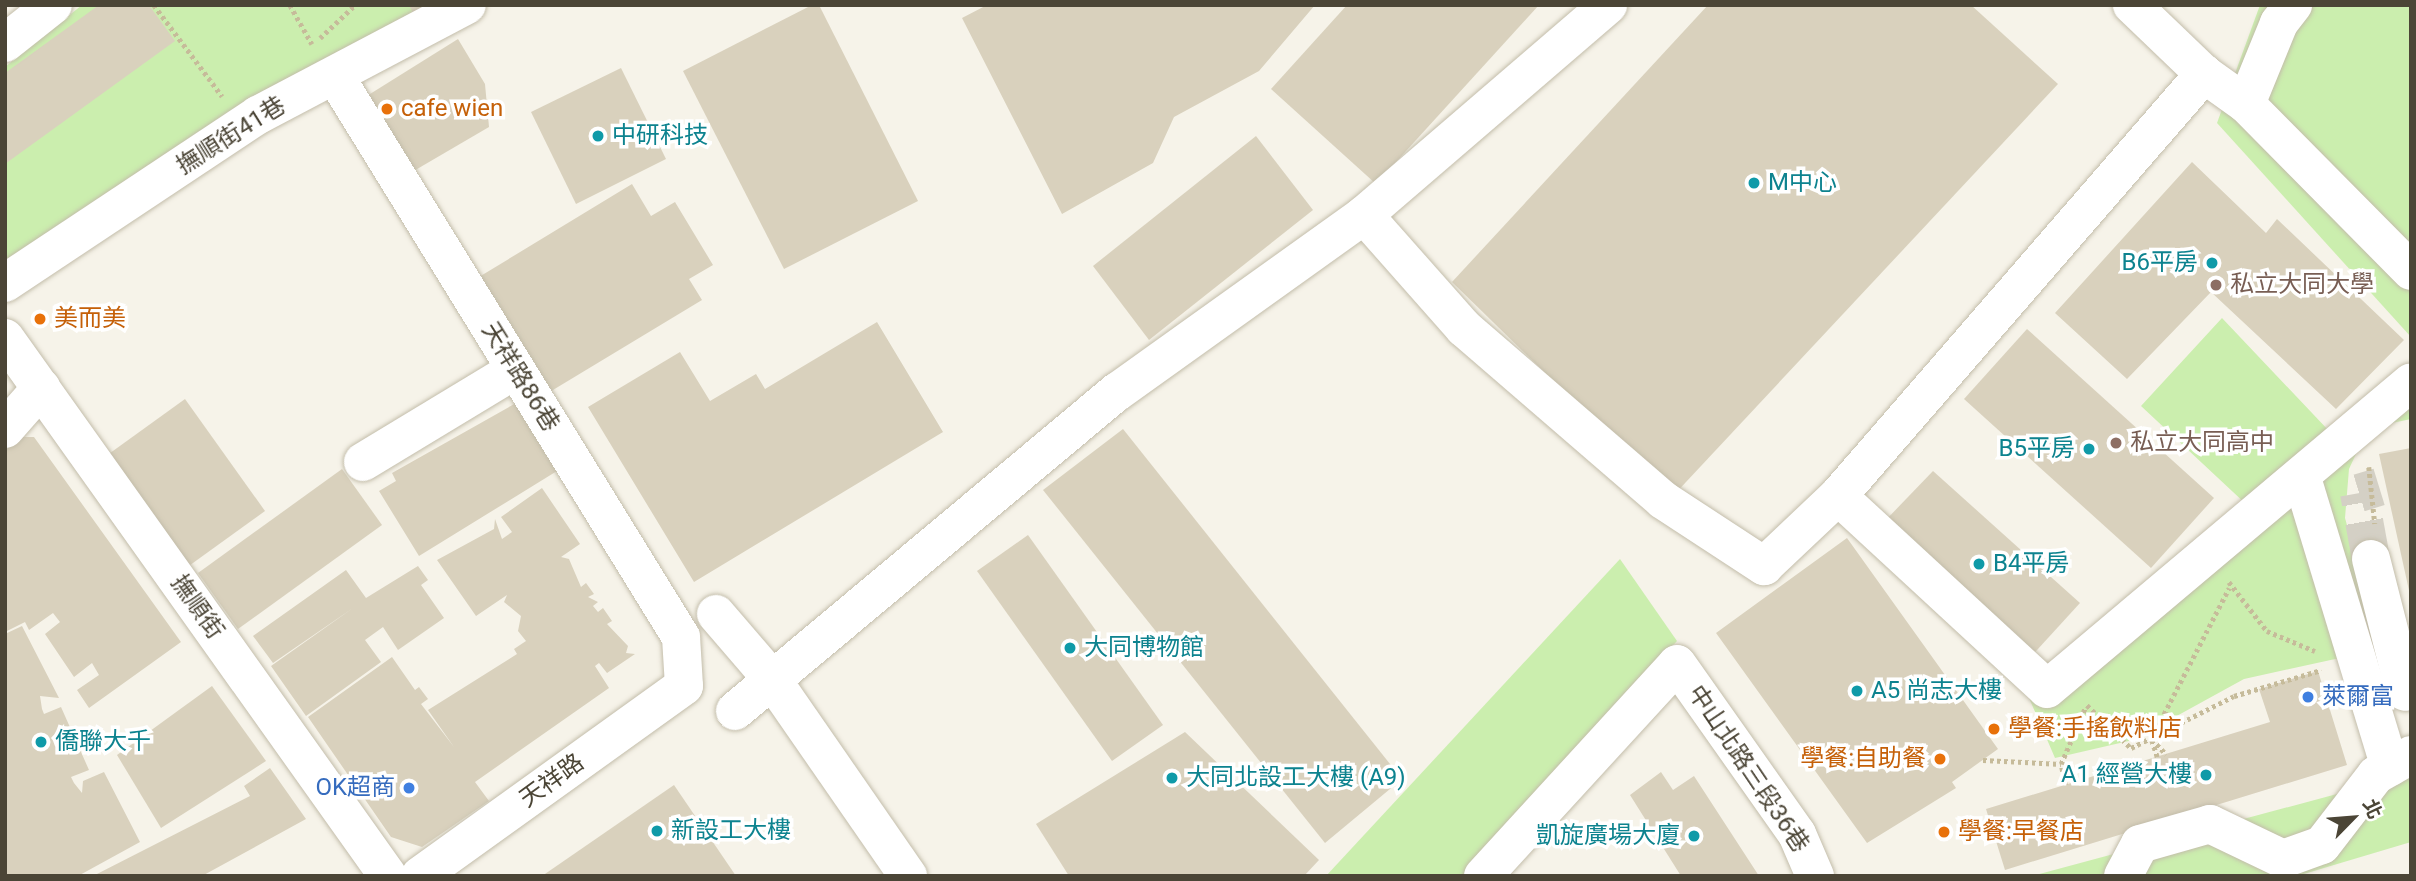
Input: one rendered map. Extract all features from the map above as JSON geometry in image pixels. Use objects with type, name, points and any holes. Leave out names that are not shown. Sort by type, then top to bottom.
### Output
[{"type":"street","points":[[5,43],[53,5]]},
{"type":"street","name":"撫順街41巷","points":[[5,283],[258,115],[467,5]]},
{"type":"street","points":[[735,711],[771,678],[1117,392],[1364,215],[1608,5]]},
{"type":"street","points":[[2132,5],[2204,74],[2246,104],[2411,271]]},
{"type":"street","points":[[2246,104],[2279,23],[2293,5]]},
{"type":"street","points":[[1364,215],[1464,328],[1663,500],[1764,566],[1838,496],[2204,74]]},
{"type":"street","name":"天祥路86巷","points":[[335,76],[681,637],[684,686]]},
{"type":"street","name":"撫順街","points":[[5,338],[388,876]]},
{"type":"street","points":[[363,462],[515,370]]},
{"type":"street","points":[[1838,496],[2047,689],[2059,678],[2220,569],[2295,483],[2411,383]]},
{"type":"street","points":[[5,429],[41,388]]},
{"type":"street","points":[[2123,876],[2140,844],[2210,824],[2283,859],[2322,845],[2392,766],[2350,665],[2295,483]]},
{"type":"street","points":[[2371,559],[2408,693]]},
{"type":"street","points":[[716,614],[771,678],[908,876]]},
{"type":"street","name":"中山北路三段36巷","points":[[1483,876],[1677,664],[1797,834],[1815,876]]},
{"type":"street","points":[[2350,665],[2408,693]]},
{"type":"street","name":"天祥路","points":[[420,876],[684,686]]},
{"type":"path","points":[[154,5],[227,103]]},
{"type":"path","points":[[290,5],[313,45]]},
{"type":"path","points":[[2366,452],[2377,503],[2371,559]]},
{"type":"path","points":[[2220,569],[2267,631],[2350,665]]},
{"type":"path","points":[[2157,757],[2151,739],[2220,569]]},
{"type":"path","points":[[2059,678],[2131,748],[2234,696],[2350,665]]},
{"type":"path","points":[[2065,785],[2061,764],[2087,704]]},
{"type":"path","points":[[2151,739],[2160,741],[2165,754]]},
{"type":"path","points":[[1983,760],[2061,764]]},
{"type":"green space","points":[[82,5],[438,5],[5,261],[5,67]]},
{"type":"green space","points":[[2260,5],[2411,5],[2411,337],[2217,123]]},
{"type":"green space","points":[[2222,318],[2330,432],[2411,388],[2411,419],[2368,428],[2349,469],[2345,518],[2381,649],[2244,679],[2133,740],[2055,758],[2023,684],[2248,506],[2141,406]]},
{"type":"green space","points":[[1620,559],[1677,641],[1464,876],[1326,876]]},
{"type":"green space","points":[[2411,768],[2411,842],[2297,876],[2032,876],[2385,781]]},
{"type":"building","points":[[99,5],[149,5],[175,41],[5,164],[5,73]]},
{"type":"building","points":[[409,5],[429,5],[413,13]]},
{"type":"building","points":[[812,5],[819,5],[918,201],[784,269],[683,71]]},
{"type":"building","points":[[987,5],[1315,5],[1259,71],[1174,117],[1153,163],[1062,214],[962,18]]},
{"type":"building","points":[[1347,5],[1539,5],[1376,184],[1271,89]]},
{"type":"building","name":"M中心","points":[[1708,5],[1971,5],[2058,84],[1672,497],[1452,282]]},
{"type":"building","points":[[458,39],[485,84],[489,127],[400,179],[354,104]]},
{"type":"building","name":"中研科技","points":[[621,68],[666,159],[576,204],[531,112]]},
{"type":"building","points":[[1256,136],[1313,210],[1149,340],[1093,266]]},
{"type":"building","name":"B6平房","points":[[2192,162],[2266,233],[2277,219],[2404,340],[2336,409],[2211,292],[2127,379],[2055,313]]},
{"type":"building","points":[[632,184],[651,216],[675,202],[713,265],[689,279],[702,300],[543,396],[474,280]]},
{"type":"building","points":[[877,322],[943,432],[694,582],[588,407],[680,352],[710,401],[756,374],[765,389]]},
{"type":"building","name":"B5平房","points":[[2027,329],[2214,498],[2151,568],[1964,399]]},
{"type":"building","points":[[185,399],[265,511],[186,568],[106,456]]},
{"type":"building","points":[[516,403],[557,471],[419,556],[379,491],[396,481],[392,473]]},
{"type":"building","points":[[1123,429],[1402,779],[1325,843],[1043,490]]},
{"type":"building","points":[[17,437],[34,437],[181,642],[89,708],[77,690],[99,675],[92,663],[74,677],[45,634],[60,622],[53,613],[29,630],[25,622],[5,632],[5,452]]},
{"type":"building","points":[[2411,448],[2411,595],[2410,595],[2379,454]]},
{"type":"building","points":[[342,469],[382,525],[238,629],[198,573]]},
{"type":"building","name":"B4平房","points":[[1933,471],[2080,603],[2026,662],[1882,524]]},
{"type":"building","points":[[542,488],[580,544],[561,557],[569,559],[581,587],[586,583],[594,594],[588,597],[598,602],[593,606],[598,612],[603,608],[612,621],[607,624],[628,646],[626,653],[635,654],[607,673],[599,663],[595,666],[609,688],[475,782],[489,801],[422,847],[391,837],[308,717],[392,657],[415,690],[419,687],[428,699],[421,704],[454,747],[428,710],[517,654],[514,649],[526,641],[518,631],[521,616],[504,602],[507,595],[476,616],[437,560],[494,529],[495,519],[502,539],[512,532],[501,517]]},
{"type":"building","name":"大同博物館","points":[[1028,535],[1163,725],[1112,761],[977,571]]},
{"type":"building","name":"A5 尚志大樓","points":[[1847,538],[1998,749],[1952,782],[1956,788],[1867,843],[1716,633]]},
{"type":"building","points":[[418,566],[428,580],[421,585],[444,618],[398,650],[383,627],[365,640],[381,662],[306,716],[271,666],[353,608],[273,663],[253,636],[346,570],[366,598]]},
{"type":"building","name":"僑聯大千","points":[[22,626],[59,698],[40,696],[44,714],[61,707],[89,770],[71,777],[74,783],[82,793],[83,781],[104,772],[140,842],[78,876],[5,876],[5,634]]},
{"type":"building","name":"A1 經營大樓","points":[[2318,671],[2347,765],[2005,870],[1986,809],[2270,722],[2259,689]]},
{"type":"building","points":[[212,686],[266,761],[161,828],[117,755]]},
{"type":"building","name":"大同北設工大樓 (A9)","points":[[1185,732],[1319,860],[1304,876],[1069,876],[1036,824]]},
{"type":"building","points":[[270,768],[306,819],[202,876],[93,876],[250,796],[244,786]]},
{"type":"building","name":"凱旋廣場大廈","points":[[1661,772],[1673,790],[1694,776],[1759,876],[1681,876],[1630,795]]},
{"type":"building","name":"新設工大樓","points":[[674,785],[736,876],[542,876]]},
{"type":"tunnel","points":[[2371,559],[2359,493],[2379,487]]},
{"type":"place","name":"cafe wien","points":[[387,109]]},
{"type":"place","name":"中研科技","points":[[598,136]]},
{"type":"place","name":"M中心","points":[[1754,183]]},
{"type":"place","name":"B6平房","points":[[2212,263]]},
{"type":"place","name":"私立大同大學","points":[[2216,285]]},
{"type":"place","name":"美而美","points":[[40,319]]},
{"type":"place","name":"私立大同高中","points":[[2116,443]]},
{"type":"place","name":"B5平房","points":[[2089,449]]},
{"type":"place","name":"B4平房","points":[[1979,564]]},
{"type":"place","name":"大同博物館","points":[[1070,648]]},
{"type":"place","name":"A5 尚志大樓","points":[[1857,691]]},
{"type":"place","name":"萊爾富","points":[[2308,697]]},
{"type":"place","name":"學餐:手搖飲料店","points":[[1994,729]]},
{"type":"place","name":"僑聯大千","points":[[41,742]]},
{"type":"place","name":"學餐:自助餐","points":[[1940,759]]},
{"type":"place","name":"A1 經營大樓","points":[[2206,775]]},
{"type":"place","name":"大同北設工大樓 (A9)","points":[[1172,778]]},
{"type":"place","name":"OK超商","points":[[409,788]]},
{"type":"place","name":"新設工大樓","points":[[657,831]]},
{"type":"place","name":"學餐:早餐店","points":[[1944,832]]},
{"type":"place","name":"凱旋廣場大廈","points":[[1694,836]]}]
